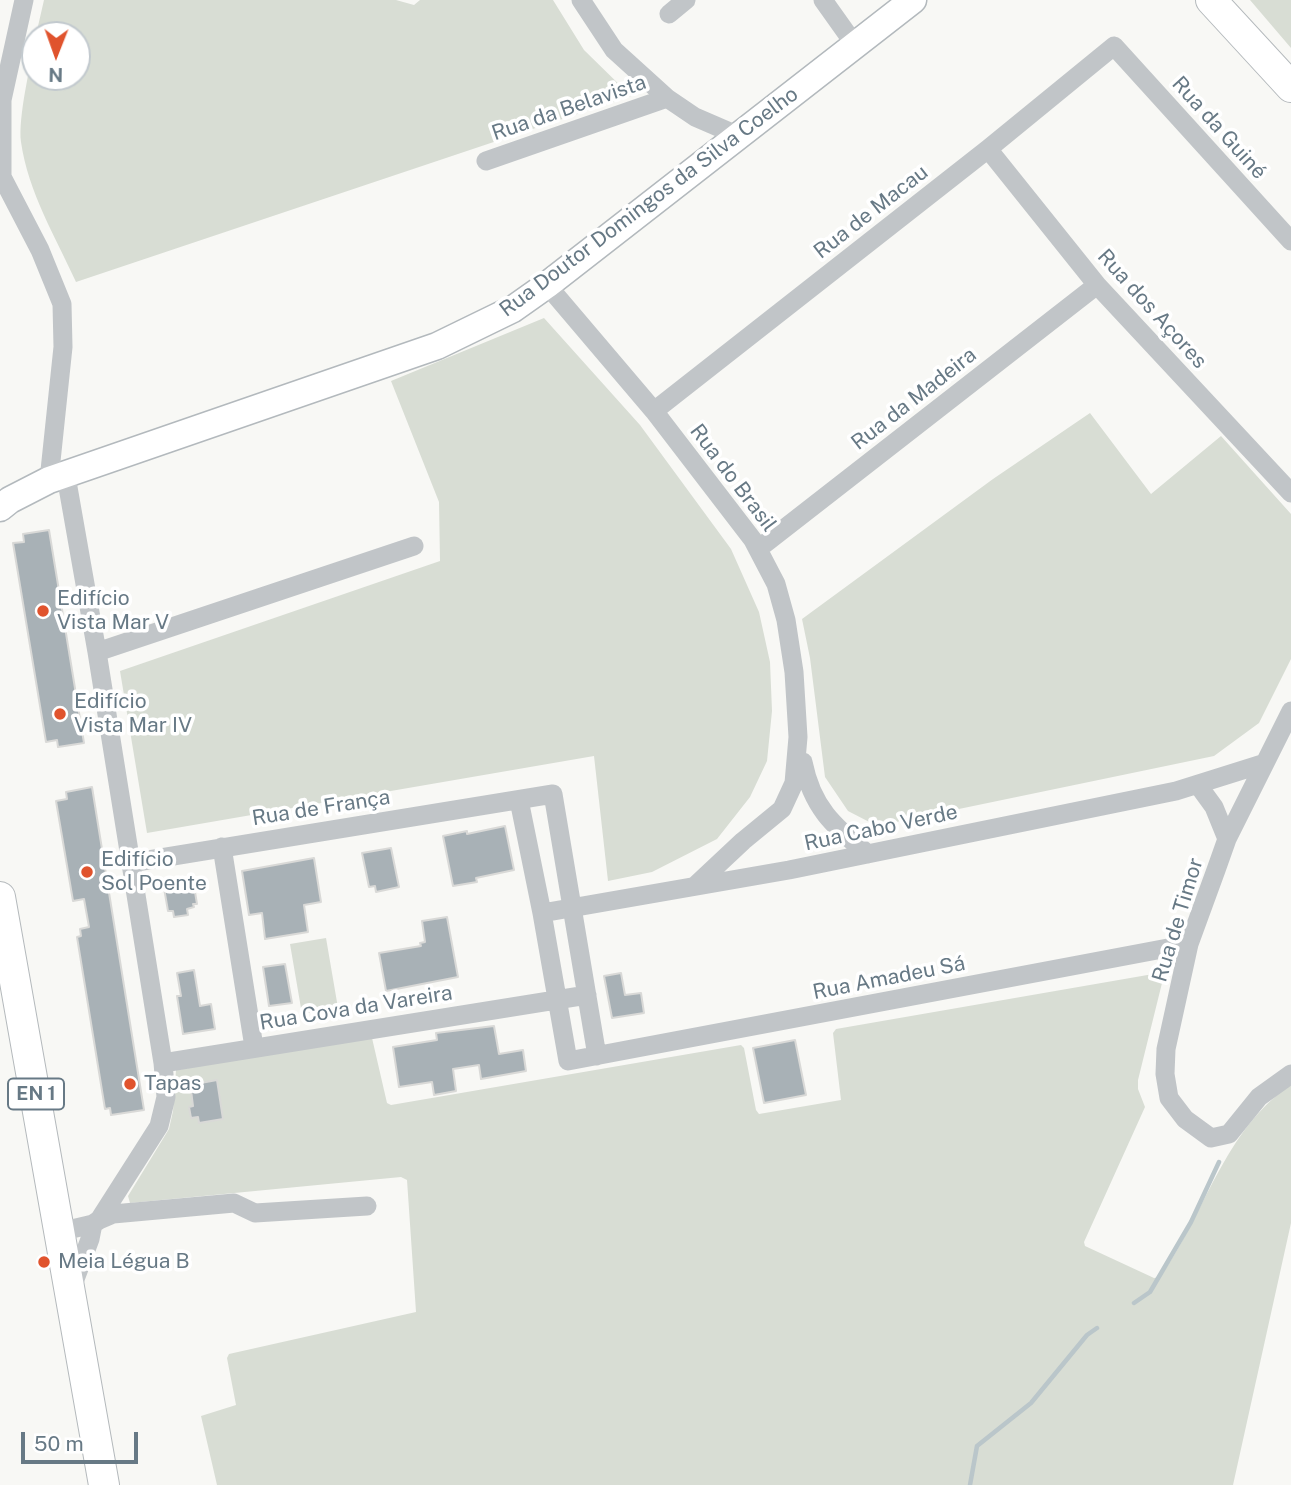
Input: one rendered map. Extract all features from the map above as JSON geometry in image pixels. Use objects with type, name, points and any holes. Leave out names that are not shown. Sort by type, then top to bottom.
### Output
[{"type":"main road","points":[[1211,0],[1291,88]]},
{"type":"main road","name":"EN 1","points":[[0,897],[53,1193],[81,1232],[70,1292],[104,1485]]},
{"type":"street","points":[[24,0],[2,100],[2,177],[40,250],[62,304],[58,478],[97,652],[163,1063],[166,1097],[159,1126],[81,1232]]},
{"type":"street","points":[[581,0],[614,50],[667,98],[695,117],[739,136]]},
{"type":"street","points":[[669,13],[686,0]]},
{"type":"street","points":[[823,0],[855,45]]},
{"type":"street","name":"Rua Doutor Domingos da Silva Coelho","points":[[0,508],[10,500],[58,478],[437,346],[503,315],[547,285],[913,0]]},
{"type":"street","name":"Rua de Macau","points":[[654,411],[988,149],[1114,46]]},
{"type":"street","name":"Rua da Guiné","points":[[1114,46],[1291,241]]},
{"type":"street","name":"Rua da Belavista","points":[[486,161],[667,98]]},
{"type":"street","name":"Rua dos Açores","points":[[988,149],[1097,285],[1291,493]]},
{"type":"street","name":"Rua do Brasil","points":[[547,285],[654,411],[753,540],[776,584],[786,620],[794,672],[798,737],[807,783],[821,811],[868,854]]},
{"type":"street","name":"Rua da Madeira","points":[[758,549],[1097,285]]},
{"type":"street","name":"Rua Doutor Domingos da Silva Coelho","points":[[0,486],[58,478]]},
{"type":"street","points":[[97,652],[414,546]]},
{"type":"street","name":"Rua de Timor","points":[[1291,711],[1227,839],[1189,944],[1166,1049],[1165,1074],[1169,1098],[1185,1119],[1210,1138],[1229,1134],[1259,1097],[1291,1074]]},
{"type":"street","name":"Rua do Brasil","points":[[694,887],[782,809],[794,783],[798,737]]},
{"type":"street","name":"Rua Cabo Verde","points":[[542,913],[868,854],[1198,785],[1265,763]]},
{"type":"street","points":[[1198,785],[1214,807],[1227,839]]},
{"type":"street","name":"Rua de França","points":[[130,863],[553,794],[572,909]]},
{"type":"street","points":[[519,800],[557,1000]]},
{"type":"street","points":[[222,847],[254,1047]]},
{"type":"street","points":[[572,909],[597,1056]]},
{"type":"street","name":"Rua Amadeu Sá","points":[[557,1000],[568,1061],[1189,944]]},
{"type":"street","name":"Rua Cova da Vareira","points":[[163,1063],[587,995]]},
{"type":"street","points":[[81,1232],[113,1214],[234,1202],[255,1213],[367,1206]]},
{"type":"shaded area","points":[[44,0],[396,0],[414,5],[420,0],[553,0],[584,50],[631,96],[76,282],[36,197],[25,161],[21,132],[26,91],[91,91],[91,21],[39,21]]},
{"type":"shaded area","points":[[1250,0],[1291,0],[1291,48]]},
{"type":"shaded area","points":[[544,318],[640,425],[731,549],[759,612],[770,662],[772,711],[767,761],[750,797],[717,839],[652,872],[608,881],[594,756],[147,833],[120,671],[440,561],[439,502],[391,381]]},
{"type":"shaded area","points":[[1090,413],[1151,494],[1221,436],[1291,514],[1291,659],[1259,723],[1214,756],[877,826],[848,811],[825,777],[810,658],[802,619],[993,479]]},
{"type":"shaded area","points":[[326,938],[338,1008],[302,1014],[290,944]]},
{"type":"shaded area","points":[[1159,973],[1163,979],[1138,1080],[1138,1089],[1145,1107],[1084,1242],[1085,1246],[1154,1278],[1160,1277],[1176,1253],[1232,1149],[1268,1103],[1291,1085],[1291,1223],[1233,1485],[217,1485],[201,1416],[236,1405],[227,1358],[229,1354],[416,1312],[407,1180],[401,1177],[130,1203],[128,1196],[169,1129],[176,1070],[372,1038],[387,1103],[391,1105],[741,1045],[744,1048],[759,1114],[841,1100],[833,1033],[836,1029]]},
{"type":"building","points":[[49,530],[84,743],[58,747],[57,740],[46,742],[13,543],[24,542],[23,534]]},
{"type":"building","points":[[92,787],[144,1110],[111,1115],[110,1108],[105,1109],[77,937],[81,936],[80,929],[89,927],[84,899],[73,901],[56,801],[67,799],[66,792]]},
{"type":"building","points":[[505,826],[514,870],[476,878],[477,882],[453,886],[443,836]]},
{"type":"building","points":[[391,848],[399,887],[376,892],[375,886],[369,887],[362,853]]},
{"type":"building","points":[[314,858],[321,902],[304,905],[308,932],[265,939],[262,913],[249,915],[242,871]]},
{"type":"building","points":[[190,884],[194,886],[197,904],[187,909],[188,915],[174,917],[173,911],[168,911],[164,888]]},
{"type":"building","points":[[447,917],[458,977],[386,991],[379,953],[421,946],[420,943],[425,942],[422,921]]},
{"type":"building","points":[[285,964],[292,1003],[269,1006],[263,967]]},
{"type":"building","points":[[194,970],[200,1006],[211,1004],[215,1029],[183,1034],[177,996],[181,996],[177,973]]},
{"type":"building","points":[[621,973],[625,995],[641,993],[644,1013],[612,1018],[604,976]]},
{"type":"building","points":[[494,1026],[499,1054],[523,1050],[526,1071],[481,1079],[479,1065],[453,1069],[456,1091],[434,1095],[432,1082],[399,1087],[393,1047],[437,1040],[436,1033]]},
{"type":"building","points":[[795,1040],[806,1095],[764,1103],[753,1048]]},
{"type":"building","points":[[217,1080],[223,1119],[199,1123],[198,1117],[191,1118],[191,1090],[195,1089],[195,1084]]},
{"type":"waterway","points":[[1134,1303],[1150,1292],[1191,1222],[1219,1162]]},
{"type":"waterway","points":[[970,1485],[977,1446],[1031,1403],[1087,1335],[1097,1328]]},
{"type":"place","name":"Edifício Vista Mar V","points":[[43,611]]},
{"type":"place","name":"Edifício Vista Mar IV","points":[[60,714]]},
{"type":"place","name":"Edifício Sol Poente","points":[[87,872]]},
{"type":"place","name":"Tapas","points":[[130,1084]]},
{"type":"place","name":"Meia Légua B","points":[[44,1262]]}]
